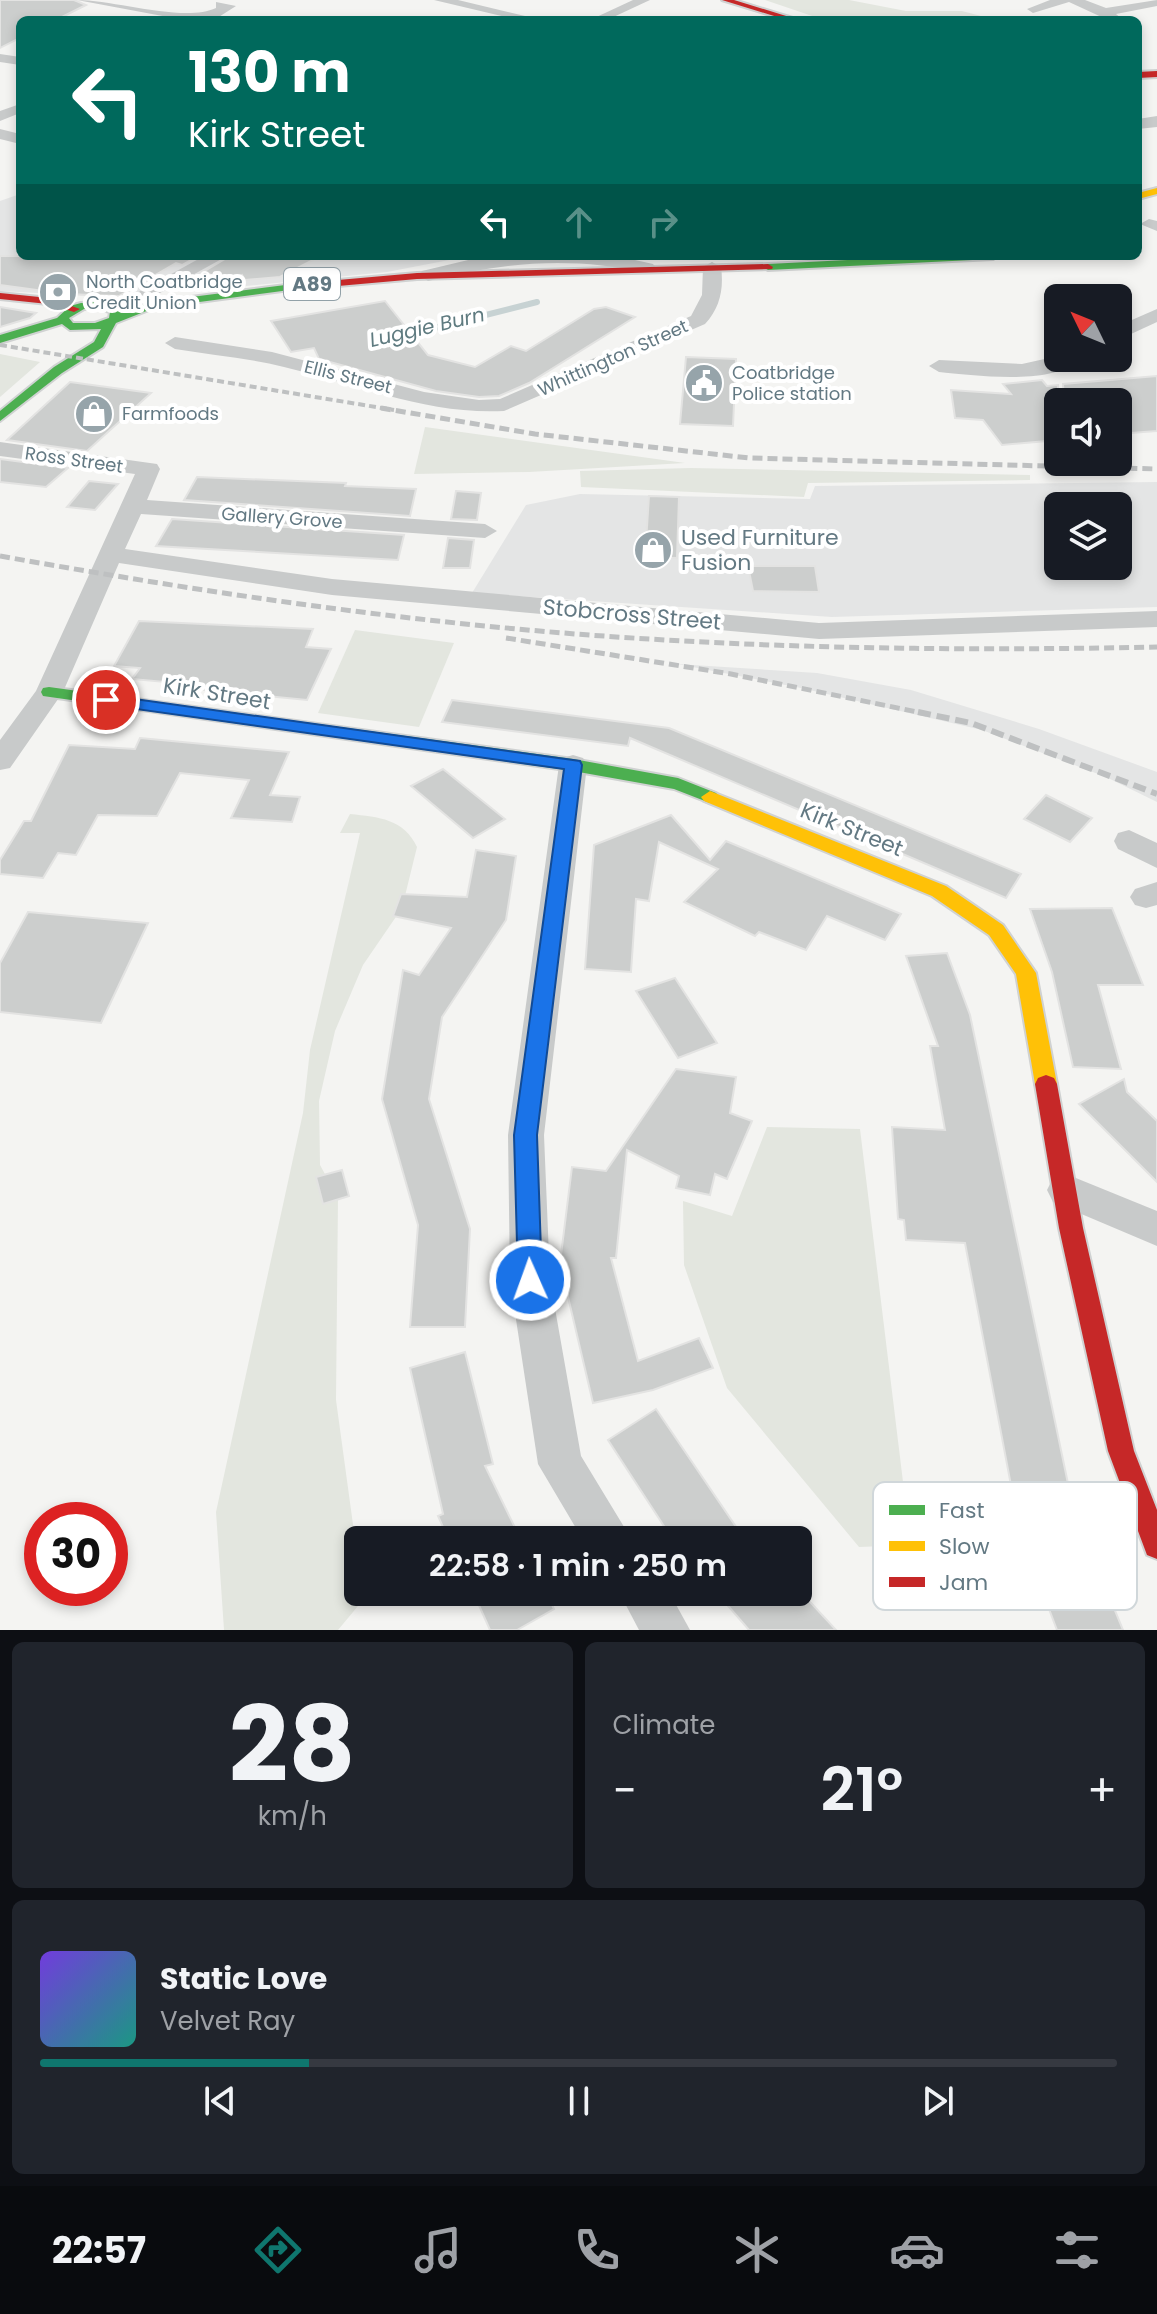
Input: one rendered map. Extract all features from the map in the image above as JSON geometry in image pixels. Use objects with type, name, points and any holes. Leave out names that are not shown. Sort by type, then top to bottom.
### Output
[{"type":"main road","points":[[726,0],[781,16]]},
{"type":"main road","points":[[647,268],[879,264],[936,260]]},
{"type":"main road","name":"A89","points":[[58,370],[79,343],[71,319],[111,316],[152,305],[232,292],[428,275]]},
{"type":"main road","name":"A89","points":[[0,417],[58,370],[99,344],[111,316],[133,300],[199,291],[232,292]]},
{"type":"main road","points":[[0,296],[49,301],[71,319]]},
{"type":"main road","points":[[0,339],[71,319]]},
{"type":"main road","name":"Kirk Street","points":[[49,692],[573,765],[678,784],[939,891],[996,930],[1026,973],[1071,1228],[1121,1451],[1133,1482]]},
{"type":"main road","name":"Kirk Street","points":[[1137,1493],[1157,1545]]},
{"type":"street","points":[[83,0],[187,16]]},
{"type":"street","points":[[440,0],[517,16]]},
{"type":"street","points":[[606,16],[644,0]]},
{"type":"street","points":[[1033,9],[1064,0]]},
{"type":"street","points":[[1074,0],[1111,16]]},
{"type":"street","points":[[1105,12],[1157,2]]},
{"type":"street","points":[[211,16],[230,6],[220,5]]},
{"type":"street","points":[[119,16],[140,8]]},
{"type":"street","points":[[133,300],[210,260]]},
{"type":"street","points":[[428,275],[485,260]]},
{"type":"street","points":[[606,260],[647,268]]},
{"type":"street","name":"Whittington Street","points":[[520,399],[698,320],[706,311],[713,289],[712,267]]},
{"type":"street","points":[[1132,327],[1157,315]]},
{"type":"street","name":"Ellis Street","points":[[175,343],[283,360],[465,405],[504,405],[520,399]]},
{"type":"street","points":[[939,366],[1021,370],[1044,367]]},
{"type":"street","name":"Ross Street","points":[[0,449],[149,469],[133,506]]},
{"type":"street","points":[[0,761],[49,692],[133,506]]},
{"type":"street","name":"Gallery Grove","points":[[133,506],[430,535],[485,531]]},
{"type":"street","name":"Stobcross Street","points":[[109,554],[332,587],[819,631],[1157,619]]},
{"type":"street","points":[[573,765],[526,1135],[530,1280],[560,1464],[600,1526]]},
{"type":"street","points":[[1129,841],[1157,857]]},
{"type":"street","points":[[1066,1190],[1157,1229]]},
{"type":"street","points":[[651,1606],[666,1630]]},
{"type":"shaded area","points":[[765,0],[849,0],[906,11],[962,11],[981,16],[812,16]]},
{"type":"shaded area","points":[[16,195],[16,260],[449,260],[387,272],[226,288],[179,274],[132,298],[0,291],[0,201]]},
{"type":"shaded area","points":[[0,354],[40,362],[0,397]]},
{"type":"shaded area","points":[[425,427],[685,463],[529,472],[414,474]]},
{"type":"shaded area","points":[[691,468],[1030,475],[1030,480],[808,483],[804,497],[581,487],[580,471]]},
{"type":"shaded area","points":[[1157,482],[1157,607],[832,617],[472,593],[526,505],[580,494],[810,499],[815,486]]},
{"type":"shaded area","points":[[355,630],[454,643],[419,727],[318,713]]},
{"type":"shaded area","points":[[677,664],[817,673],[911,690],[1039,729],[1157,772],[1157,802],[1106,777],[982,730],[801,688]]},
{"type":"shaded area","points":[[350,814],[381,818],[405,830],[417,847],[402,908],[363,965],[335,1031],[319,1101],[320,1165],[338,1198],[336,1400],[353,1526],[344,1526],[344,1606],[358,1606],[338,1630],[224,1630],[216,1512],[303,1113],[310,1050],[360,833],[340,833]]},
{"type":"shaded area","points":[[767,1127],[860,1129],[903,1482],[873,1482],[873,1546],[859,1547],[727,1388],[684,1265],[683,1201],[732,1216]]},
{"type":"building","points":[[0,0],[74,0],[86,5],[64,16],[16,16],[16,40],[0,48]]},
{"type":"building","points":[[0,256],[16,256],[16,260],[191,260],[182,265],[176,263],[119,296],[66,294],[0,285]]},
{"type":"building","points":[[223,260],[313,260],[280,277],[245,280],[242,275],[228,281],[203,272]]},
{"type":"building","points":[[385,301],[428,355],[475,367],[511,346],[526,351],[594,309],[606,307],[635,317],[529,383],[499,396],[479,397],[436,391],[319,359],[314,348],[291,352],[271,321]]},
{"type":"building","points":[[0,307],[36,313],[30,318],[0,327]]},
{"type":"building","points":[[686,357],[736,359],[733,426],[680,424]]},
{"type":"building","points":[[1157,376],[1157,431],[1132,433],[1132,388],[1063,388],[1063,384]]},
{"type":"building","points":[[1042,380],[1047,386],[1058,385],[1058,388],[1044,388],[1044,441],[1002,445],[983,420],[955,418],[951,390],[1011,394],[1003,384]]},
{"type":"building","points":[[70,382],[151,393],[87,451],[7,440]]},
{"type":"building","points":[[0,459],[68,468],[46,487],[0,482]]},
{"type":"building","points":[[197,477],[416,489],[410,516],[184,500]]},
{"type":"building","points":[[89,481],[118,484],[95,510],[67,507]]},
{"type":"building","points":[[456,491],[481,493],[477,520],[451,519]]},
{"type":"building","points":[[649,496],[679,497],[677,558],[645,557]]},
{"type":"building","points":[[172,519],[404,535],[398,560],[156,546]]},
{"type":"building","points":[[448,538],[474,540],[470,568],[443,568]]},
{"type":"building","points":[[748,566],[815,566],[819,592],[753,591]]},
{"type":"building","points":[[139,621],[313,629],[306,647],[331,649],[307,700],[164,686],[166,682],[132,679],[140,668],[114,666]]},
{"type":"building","points":[[452,700],[669,728],[1021,874],[1006,898],[630,738],[628,746],[442,722]]},
{"type":"building","points":[[140,738],[289,752],[270,795],[300,797],[292,822],[231,818],[249,780],[180,773],[157,816],[98,815],[76,855],[58,853],[43,878],[0,874],[0,860],[24,821],[31,821],[69,745],[135,749]]},
{"type":"building","points":[[443,769],[505,819],[473,838],[411,786]]},
{"type":"building","points":[[1046,795],[1092,818],[1070,842],[1024,819]]},
{"type":"building","points":[[671,815],[710,860],[726,841],[901,914],[885,940],[827,916],[806,950],[759,932],[755,936],[684,902],[718,869],[659,842],[649,901],[636,899],[631,972],[585,969],[594,845]]},
{"type":"building","points":[[476,850],[516,856],[506,920],[442,1017],[429,1099],[470,1229],[465,1327],[410,1327],[418,1225],[382,1099],[403,970],[419,975],[451,928],[393,916],[401,894],[467,897]]},
{"type":"building","points":[[1112,908],[1143,985],[1098,985],[1121,1069],[1073,1067],[1052,972],[1030,909]]},
{"type":"building","points":[[28,912],[148,923],[101,1023],[0,1012],[0,963]]},
{"type":"building","points":[[947,953],[970,1015],[1068,1482],[1010,1482],[965,1243],[906,1240],[904,1220],[898,1219],[892,1127],[945,1130],[930,1046],[938,1046],[906,956]]},
{"type":"building","points":[[675,978],[717,1043],[678,1058],[636,991]]},
{"type":"building","points":[[676,1069],[736,1077],[730,1113],[752,1121],[727,1179],[715,1174],[710,1195],[676,1188],[679,1176],[627,1150],[616,1258],[611,1258],[638,1361],[699,1338],[713,1368],[653,1390],[593,1403],[560,1263],[572,1167],[606,1171]]},
{"type":"building","points":[[1124,1079],[1127,1092],[1157,1121],[1157,1182],[1079,1104]]},
{"type":"building","points":[[342,1170],[349,1196],[323,1204],[316,1177]]},
{"type":"building","points":[[465,1352],[493,1464],[485,1466],[514,1526],[443,1526],[438,1516],[443,1514],[410,1368]]},
{"type":"building","points":[[656,1409],[735,1526],[664,1526],[608,1440]]},
{"type":"building","points":[[812,1604],[836,1630],[749,1630],[728,1606]]},
{"type":"building","points":[[479,1606],[553,1606],[554,1609],[517,1630],[490,1630]]},
{"type":"building","points":[[1049,1610],[1115,1610],[1123,1630],[1057,1630]]},
{"type":"waterway","name":"Luggie Burn","points":[[402,336],[537,302]]},
{"type":"railway","points":[[0,345],[394,410]]},
{"type":"railway","points":[[381,408],[535,434],[749,458],[1157,469]]},
{"type":"railway","points":[[0,556],[287,602],[576,634],[866,648],[1157,647]]},
{"type":"railway","points":[[506,638],[731,674],[927,714]]},
{"type":"railway","points":[[918,712],[971,723],[1157,794]]},
{"type":"traffic: fast","points":[[768,267],[911,260]]},
{"type":"traffic: fast","points":[[114,320],[116,310],[95,305],[81,306],[63,318],[70,326],[96,327],[152,305],[293,287]]},
{"type":"traffic: fast","points":[[0,339],[63,320]]},
{"type":"traffic: fast","points":[[0,417],[58,370],[99,344],[111,322]]},
{"type":"traffic: fast","points":[[49,692],[573,765],[678,784],[710,797]]},
{"type":"traffic: slow","points":[[1142,195],[1157,191]]},
{"type":"traffic: slow","points":[[710,797],[939,891],[996,930],[1026,973],[1046,1084]]},
{"type":"traffic: jam","points":[[726,0],[781,16]]},
{"type":"traffic: jam","points":[[1142,75],[1157,74]]},
{"type":"traffic: jam","points":[[293,287],[417,276],[768,267]]},
{"type":"traffic: jam","points":[[0,296],[49,301],[74,309]]},
{"type":"traffic: jam","points":[[1046,1084],[1071,1228],[1121,1451],[1133,1482]]},
{"type":"traffic: jam","points":[[1137,1493],[1157,1545]]},
{"type":"place","name":"North Coatbridge Credit Union","points":[[58,292]]},
{"type":"place","name":"Coatbridge Police station","points":[[704,383]]},
{"type":"place","name":"Farmfoods","points":[[94,414]]},
{"type":"place","name":"Used Furniture Fusion","points":[[653,550]]},
{"type":"route","points":[[106,700],[275,726],[573,765],[526,1135],[530,1280]]}]
